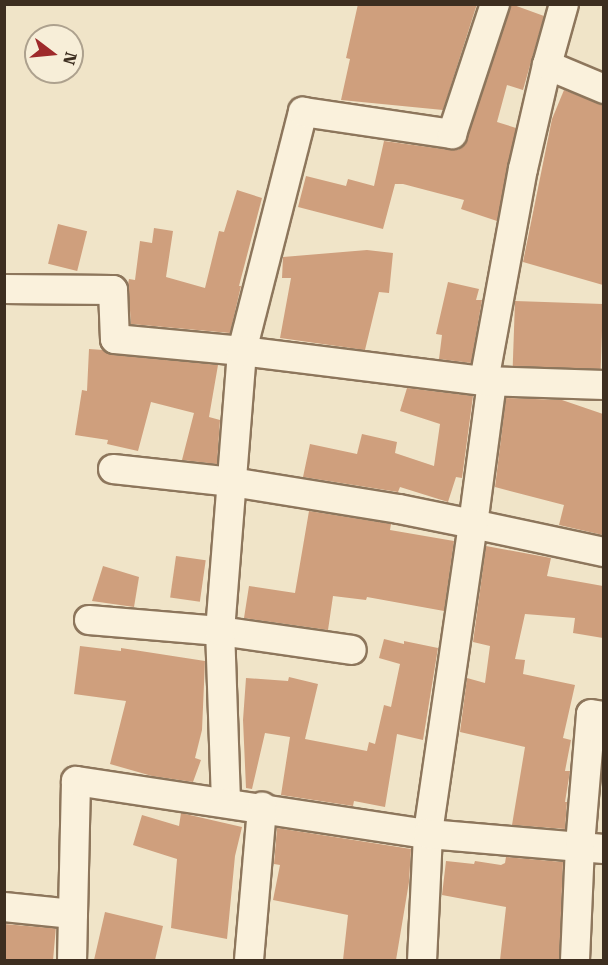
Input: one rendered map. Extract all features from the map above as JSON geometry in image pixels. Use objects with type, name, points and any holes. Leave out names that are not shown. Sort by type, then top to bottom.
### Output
[{"type":"street","points":[[225,801],[220,631],[242,351],[303,112],[452,134],[495,4]]},
{"type":"street","points":[[422,960],[428,834],[472,524],[488,381],[523,169],[546,65],[564,4]]},
{"type":"street","points":[[546,65],[603,89]]},
{"type":"street","points":[[4,289],[113,290],[115,339],[242,351],[488,381],[603,386]]},
{"type":"street","points":[[112,469],[232,482],[399,509],[603,552]]},
{"type":"street","points":[[89,620],[220,631],[352,650]]},
{"type":"street","points":[[575,960],[592,847],[591,714],[603,716]]},
{"type":"street","points":[[72,960],[76,781],[225,801],[428,834],[592,847]]},
{"type":"street","points":[[249,960],[262,807]]},
{"type":"street","points":[[4,907],[73,914]]},
{"type":"building","points":[[358,4],[477,4],[443,110],[341,100],[350,59],[346,58]]},
{"type":"building","points":[[511,4],[544,16],[523,90],[507,85],[497,122],[516,128],[497,221],[461,209],[464,200],[403,184],[395,184],[383,229],[298,207],[306,176],[346,186],[348,179],[374,186],[384,141],[450,150],[458,150],[463,146]]},
{"type":"building","points":[[564,90],[603,105],[603,285],[523,262],[552,119]]},
{"type":"building","points":[[237,190],[262,198],[239,286],[241,286],[230,333],[131,324],[128,284],[129,279],[135,280],[140,241],[152,243],[154,228],[173,231],[166,277],[205,288],[219,231],[224,232]]},
{"type":"building","points":[[58,224],[87,231],[77,271],[48,264]]},
{"type":"building","points":[[367,250],[393,253],[389,293],[379,292],[365,350],[280,338],[291,278],[282,278],[283,257]]},
{"type":"building","points":[[448,282],[479,289],[476,300],[482,300],[471,363],[439,359],[442,335],[436,334]]},
{"type":"building","points":[[515,301],[603,304],[601,369],[513,366]]},
{"type":"building","points":[[89,349],[103,350],[113,355],[218,365],[209,417],[220,420],[217,464],[182,460],[194,413],[151,402],[138,451],[107,444],[108,440],[75,435],[82,390],[87,391]]},
{"type":"building","points":[[407,388],[473,396],[462,478],[456,477],[448,502],[400,487],[398,492],[303,477],[310,444],[357,454],[362,434],[397,442],[395,453],[434,466],[440,424],[400,411]]},
{"type":"building","points":[[506,398],[562,400],[603,414],[603,535],[559,525],[564,505],[495,487]]},
{"type":"building","points":[[309,511],[391,524],[390,530],[454,541],[444,611],[367,597],[366,600],[333,596],[328,630],[244,618],[249,586],[295,593]]},
{"type":"building","points":[[486,546],[551,558],[547,576],[603,586],[603,638],[573,633],[575,618],[525,614],[515,659],[525,660],[523,674],[575,685],[563,738],[571,740],[565,771],[570,771],[565,802],[567,802],[565,829],[512,825],[525,747],[460,732],[467,678],[485,683],[490,646],[473,642]]},
{"type":"building","points":[[176,556],[206,560],[200,602],[170,598]]},
{"type":"building","points":[[103,566],[139,577],[134,607],[92,601]]},
{"type":"building","points":[[384,639],[438,648],[423,740],[397,734],[385,807],[354,801],[353,806],[281,795],[290,737],[265,733],[252,789],[246,788],[243,720],[246,678],[288,681],[289,677],[318,684],[305,739],[367,751],[369,742],[375,744],[384,705],[391,707],[400,664],[379,658]]},
{"type":"building","points":[[80,646],[121,651],[121,648],[205,661],[202,730],[195,758],[201,760],[193,782],[152,776],[110,764],[126,701],[74,694]]},
{"type":"building","points":[[181,813],[242,827],[235,856],[227,939],[171,928],[177,859],[133,845],[142,815],[179,826]]},
{"type":"building","points":[[277,828],[411,849],[409,882],[396,960],[343,960],[348,915],[273,900],[280,865],[274,864]]},
{"type":"building","points":[[506,857],[563,862],[559,960],[500,960],[506,907],[442,895],[446,861],[474,864],[475,861],[501,865],[505,863]]},
{"type":"building","points":[[105,912],[163,926],[155,960],[94,960]]},
{"type":"building","points":[[4,924],[56,929],[53,960],[4,959]]}]
